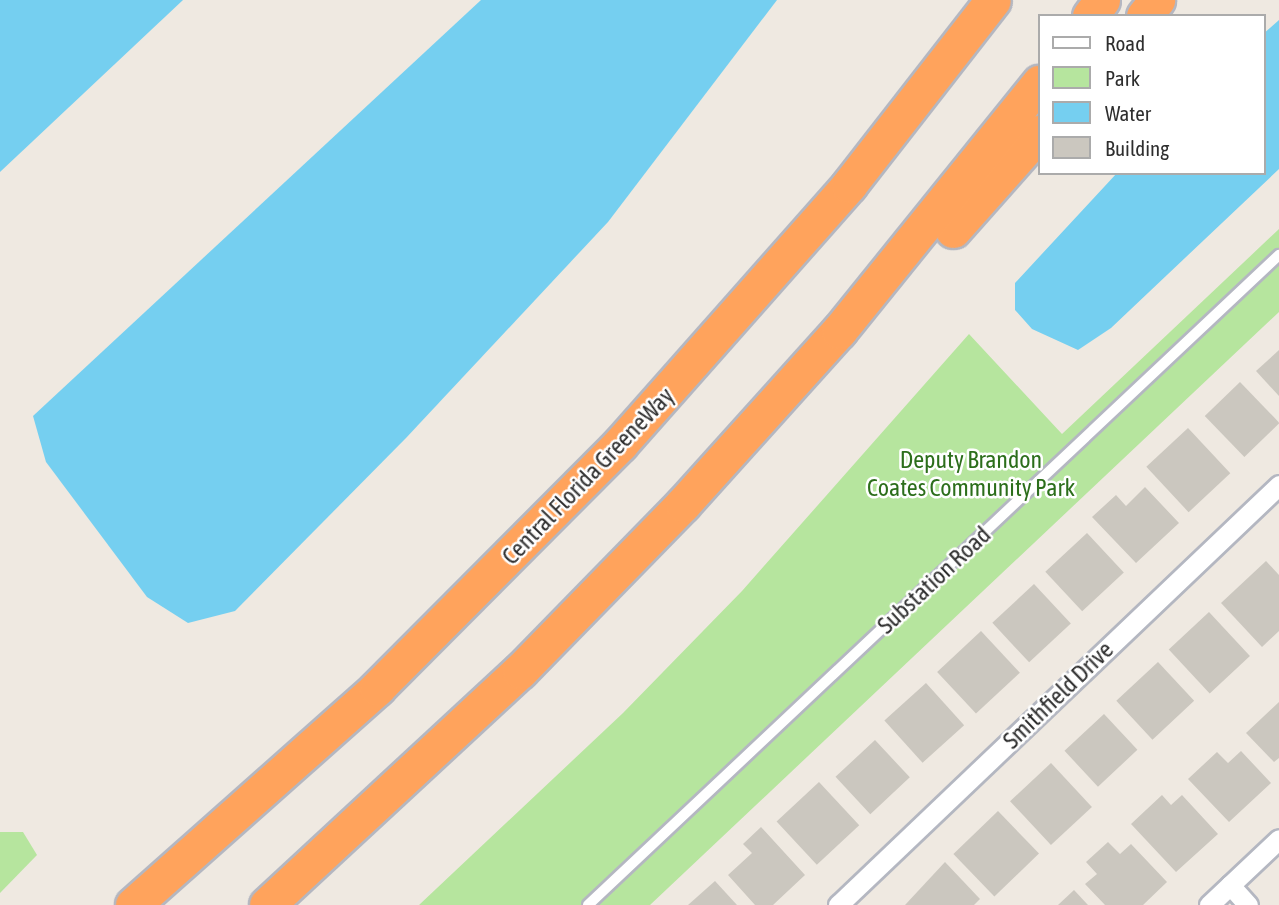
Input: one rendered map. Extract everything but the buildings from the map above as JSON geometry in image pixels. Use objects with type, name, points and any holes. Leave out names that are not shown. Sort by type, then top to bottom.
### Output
[{"type":"highway","name":"Central Florida GreeneWay","points":[[133,905],[386,680],[620,444],[832,205],[993,0]]},
{"type":"highway","points":[[1146,14],[1157,0]]},
{"type":"highway","points":[[682,504],[856,311],[1038,84]]},
{"type":"highway","points":[[267,905],[520,671],[941,243],[1038,134]]},
{"type":"street","name":"Smithfield Drive","points":[[838,905],[1279,485]]},
{"type":"street","points":[[1209,905],[1279,839]]},
{"type":"street","points":[[1230,886],[1248,905]]},
{"type":"lane","name":"Substation Road","points":[[589,905],[1279,255]]},
{"type":"green space","name":"Deputy Brandon Coates Community Park","points":[[1279,229],[1279,312],[650,905],[419,905],[623,713],[742,591],[969,334],[1062,434]]},
{"type":"green space","points":[[0,832],[23,832],[37,855],[0,893]]},
{"type":"water","points":[[0,0],[183,0],[0,172]]},
{"type":"water","points":[[481,0],[777,0],[608,222],[406,438],[235,611],[188,623],[147,597],[46,462],[33,416]]},
{"type":"water","points":[[1279,20],[1279,169],[1111,328],[1078,350],[1032,329],[1015,310],[1015,283],[1115,175],[1265,175],[1265,32]]}]
